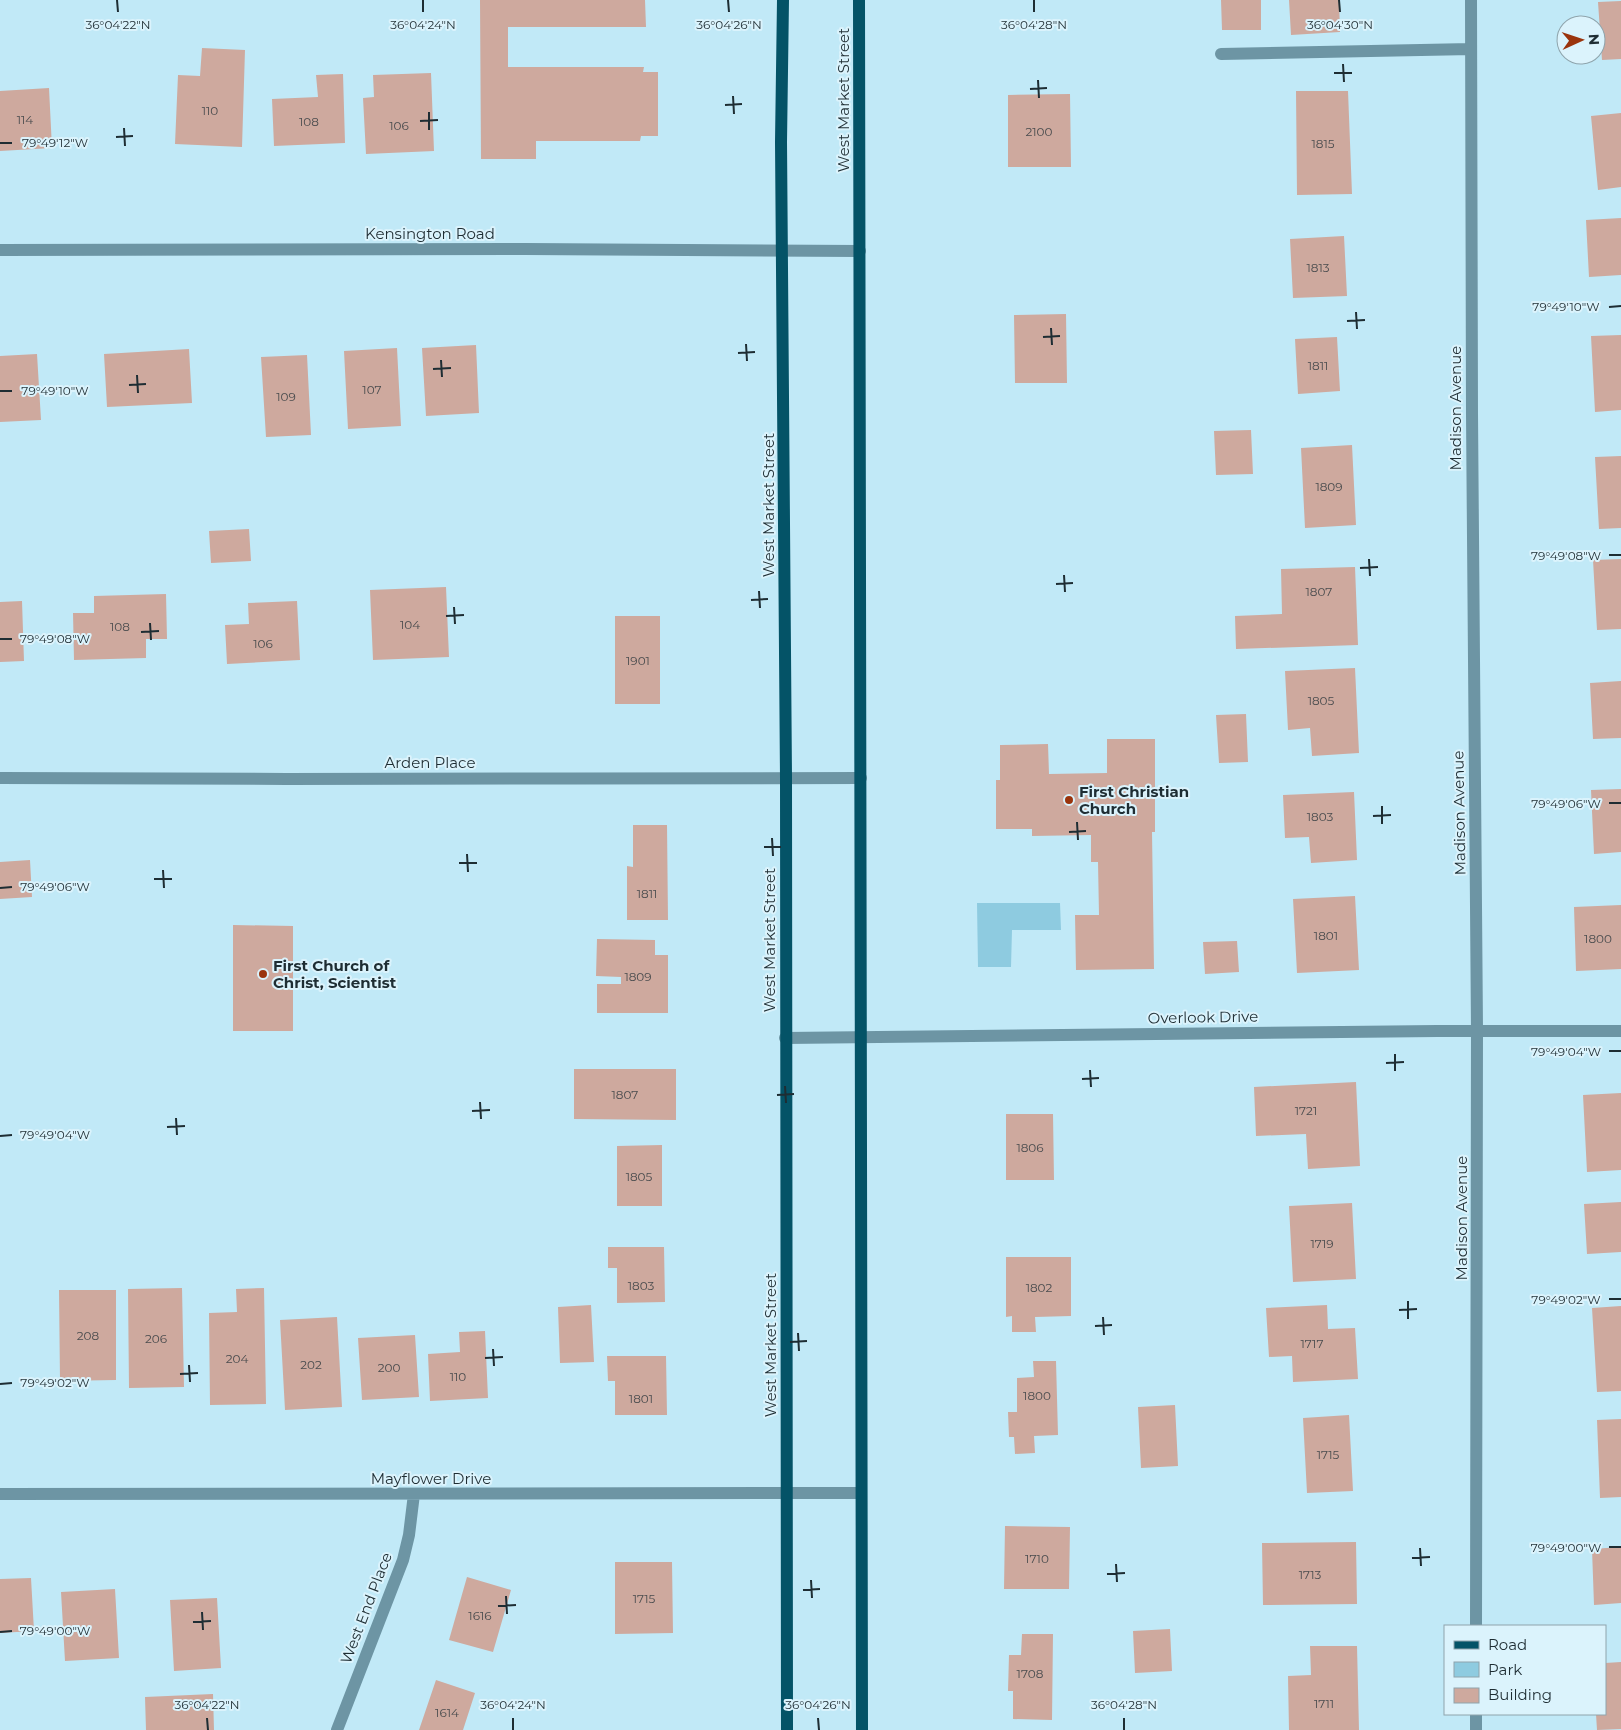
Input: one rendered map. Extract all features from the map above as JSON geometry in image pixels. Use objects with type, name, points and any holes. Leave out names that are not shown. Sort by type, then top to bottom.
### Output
[{"type":"main road","name":"West Market Street","points":[[783,0],[781,142],[786,778],[787,1730]]},
{"type":"main road","name":"West Market Street","points":[[859,0],[862,1730]]},
{"type":"street","name":"Madison Avenue","points":[[1471,0],[1472,424],[1478,1030],[1476,1625]]},
{"type":"street","points":[[1221,54],[1471,49]]},
{"type":"street","name":"Kensington Road","points":[[0,250],[860,250]]},
{"type":"street","name":"Arden Place","points":[[0,778],[218,780],[861,778]]},
{"type":"street","name":"Overlook Drive","points":[[786,1038],[1478,1030],[1621,1031]]},
{"type":"street","name":"Mayflower Drive","points":[[0,1494],[862,1493]]},
{"type":"street","name":"West End Place","points":[[337,1730],[402,1560],[409,1535],[414,1494]]},
{"type":"street","points":[[1476,1715],[1476,1730]]},
{"type":"green space","points":[[977,903],[1060,903],[1061,930],[1012,930],[1011,967],[978,967]]},
{"type":"building","points":[[480,0],[645,0],[646,27],[508,27],[508,67],[644,67],[643,72],[658,72],[658,136],[641,136],[640,141],[536,141],[536,159],[481,159]]},
{"type":"building","points":[[1221,0],[1261,0],[1261,30],[1222,30]]},
{"type":"building","points":[[1289,0],[1339,0],[1340,32],[1291,35]]},
{"type":"building","points":[[1621,1],[1621,59],[1606,60],[1606,15],[1599,15],[1598,2]]},
{"type":"building","points":[[202,48],[245,50],[242,147],[175,144],[178,75],[200,76]]},
{"type":"building","points":[[431,73],[434,151],[366,154],[363,98],[374,97],[373,75]]},
{"type":"building","points":[[343,74],[345,143],[274,146],[272,99],[318,97],[316,75]]},
{"type":"building","points":[[49,88],[52,148],[0,151],[0,91]]},
{"type":"building","points":[[1296,91],[1348,91],[1352,194],[1297,195]]},
{"type":"building","points":[[1070,94],[1071,167],[1008,167],[1008,95]]},
{"type":"building","points":[[1621,113],[1621,187],[1598,190],[1591,116]]},
{"type":"building","points":[[1621,218],[1621,275],[1589,277],[1586,220]]},
{"type":"building","points":[[1344,236],[1347,296],[1293,298],[1290,239]]},
{"type":"building","points":[[1066,314],[1067,383],[1015,383],[1014,315]]},
{"type":"building","points":[[1621,335],[1621,410],[1595,412],[1591,336]]},
{"type":"building","points":[[1337,337],[1340,391],[1298,394],[1295,339]]},
{"type":"building","points":[[476,345],[479,413],[426,416],[422,348]]},
{"type":"building","points":[[397,348],[401,426],[348,429],[344,351]]},
{"type":"building","points":[[189,349],[192,403],[107,407],[104,354]]},
{"type":"building","points":[[37,354],[41,420],[0,422],[0,356]]},
{"type":"building","points":[[307,355],[311,435],[266,437],[261,357]]},
{"type":"building","points":[[1251,430],[1253,474],[1216,475],[1214,431]]},
{"type":"building","points":[[1352,445],[1356,525],[1305,528],[1301,448]]},
{"type":"building","points":[[1621,456],[1621,528],[1599,529],[1595,457]]},
{"type":"building","points":[[249,529],[251,561],[211,563],[209,531]]},
{"type":"building","points":[[1621,559],[1621,629],[1597,630],[1593,560]]},
{"type":"building","points":[[1355,567],[1358,645],[1236,649],[1235,616],[1282,614],[1281,569]]},
{"type":"building","points":[[446,587],[449,657],[373,660],[370,590]]},
{"type":"building","points":[[166,594],[167,639],[146,639],[146,658],[74,660],[73,613],[94,613],[94,596]]},
{"type":"building","points":[[22,601],[24,661],[0,662],[0,602]]},
{"type":"building","points":[[297,601],[300,660],[227,664],[225,625],[249,624],[248,603]]},
{"type":"building","points":[[615,616],[660,616],[660,704],[615,704]]},
{"type":"building","points":[[1355,668],[1359,753],[1312,756],[1310,728],[1288,730],[1285,671]]},
{"type":"building","points":[[1621,681],[1621,738],[1593,739],[1590,683]]},
{"type":"building","points":[[1246,714],[1248,762],[1219,763],[1216,715]]},
{"type":"building","points":[[1107,739],[1155,739],[1155,832],[1152,832],[1154,969],[1076,970],[1075,915],[1099,915],[1098,862],[1091,862],[1091,835],[1032,836],[1032,829],[996,829],[996,780],[1000,780],[1000,745],[1048,744],[1049,774],[1107,773]]},
{"type":"building","points":[[1621,789],[1621,852],[1594,854],[1591,790]]},
{"type":"building","points":[[1354,792],[1357,860],[1311,863],[1309,837],[1285,838],[1283,795]]},
{"type":"building","points":[[633,825],[667,825],[668,920],[627,920],[627,866],[633,867]]},
{"type":"building","points":[[30,860],[32,897],[0,899],[0,862]]},
{"type":"building","points":[[1355,896],[1359,970],[1297,973],[1293,899]]},
{"type":"building","points":[[1621,905],[1621,969],[1576,971],[1574,907]]},
{"type":"building","points":[[233,925],[293,926],[293,1031],[233,1031]]},
{"type":"building","points":[[597,939],[655,940],[655,955],[668,955],[668,1013],[597,1013],[597,984],[621,984],[621,977],[596,976]]},
{"type":"building","points":[[1237,941],[1239,972],[1205,974],[1203,942]]},
{"type":"building","points":[[574,1069],[676,1069],[676,1120],[574,1119]]},
{"type":"building","points":[[1356,1082],[1360,1166],[1308,1169],[1306,1134],[1256,1136],[1254,1087]]},
{"type":"building","points":[[1621,1093],[1621,1170],[1587,1172],[1583,1095]]},
{"type":"building","points":[[1006,1114],[1053,1114],[1054,1180],[1006,1180]]},
{"type":"building","points":[[662,1145],[662,1206],[617,1206],[617,1146]]},
{"type":"building","points":[[1621,1202],[1621,1252],[1587,1254],[1584,1204]]},
{"type":"building","points":[[1352,1203],[1356,1279],[1293,1282],[1289,1206]]},
{"type":"building","points":[[608,1247],[664,1247],[665,1302],[617,1303],[617,1268],[608,1268]]},
{"type":"building","points":[[1006,1257],[1071,1257],[1071,1316],[1035,1317],[1036,1332],[1012,1332],[1012,1316],[1006,1317]]},
{"type":"building","points":[[182,1288],[184,1387],[129,1388],[128,1289]]},
{"type":"building","points":[[264,1288],[266,1404],[210,1405],[209,1313],[237,1312],[236,1289]]},
{"type":"building","points":[[59,1290],[116,1290],[116,1380],[60,1381]]},
{"type":"building","points":[[591,1305],[594,1362],[560,1363],[558,1307]]},
{"type":"building","points":[[1327,1305],[1328,1329],[1355,1328],[1358,1379],[1293,1382],[1292,1356],[1269,1357],[1266,1308]]},
{"type":"building","points":[[1621,1306],[1621,1391],[1597,1392],[1592,1308]]},
{"type":"building","points":[[337,1317],[342,1407],[285,1410],[280,1320]]},
{"type":"building","points":[[485,1331],[488,1398],[430,1401],[428,1354],[460,1352],[459,1332]]},
{"type":"building","points":[[415,1335],[419,1397],[362,1400],[358,1338]]},
{"type":"building","points":[[607,1356],[666,1356],[667,1415],[615,1415],[615,1381],[608,1381]]},
{"type":"building","points":[[1033,1361],[1056,1361],[1058,1435],[1034,1436],[1035,1453],[1015,1454],[1014,1437],[1009,1437],[1008,1412],[1017,1412],[1017,1378],[1034,1377]]},
{"type":"building","points":[[1175,1405],[1178,1466],[1141,1468],[1138,1407]]},
{"type":"building","points":[[1349,1415],[1353,1491],[1307,1493],[1303,1418]]},
{"type":"building","points":[[1621,1419],[1621,1497],[1600,1498],[1597,1420]]},
{"type":"building","points":[[1005,1526],[1070,1527],[1069,1589],[1004,1589]]},
{"type":"building","points":[[1356,1542],[1357,1604],[1263,1605],[1262,1543]]},
{"type":"building","points":[[1621,1547],[1621,1603],[1594,1605],[1592,1549]]},
{"type":"building","points":[[615,1562],[672,1562],[673,1633],[615,1634]]},
{"type":"building","points":[[467,1577],[511,1590],[493,1652],[449,1640]]},
{"type":"building","points":[[31,1578],[34,1631],[0,1633],[0,1579]]},
{"type":"building","points":[[115,1589],[119,1658],[65,1661],[61,1592]]},
{"type":"building","points":[[217,1598],[221,1668],[174,1671],[170,1600]]},
{"type":"building","points":[[1170,1629],[1172,1671],[1135,1673],[1133,1631]]},
{"type":"building","points":[[1022,1634],[1053,1634],[1052,1720],[1013,1719],[1013,1691],[1008,1691],[1009,1655],[1021,1655]]},
{"type":"building","points":[[1310,1646],[1357,1646],[1359,1730],[1289,1730],[1288,1676],[1311,1675]]},
{"type":"building","points":[[1621,1662],[1621,1729],[1597,1730],[1596,1715],[1606,1715],[1606,1663]]},
{"type":"building","points":[[436,1680],[475,1693],[463,1730],[419,1730]]},
{"type":"building","points":[[213,1694],[214,1730],[146,1730],[145,1697]]},
{"type":"place","name":"First Christian Church","points":[[1069,800]]},
{"type":"place","name":"First Church of Christ, Scientist","points":[[263,974]]}]
